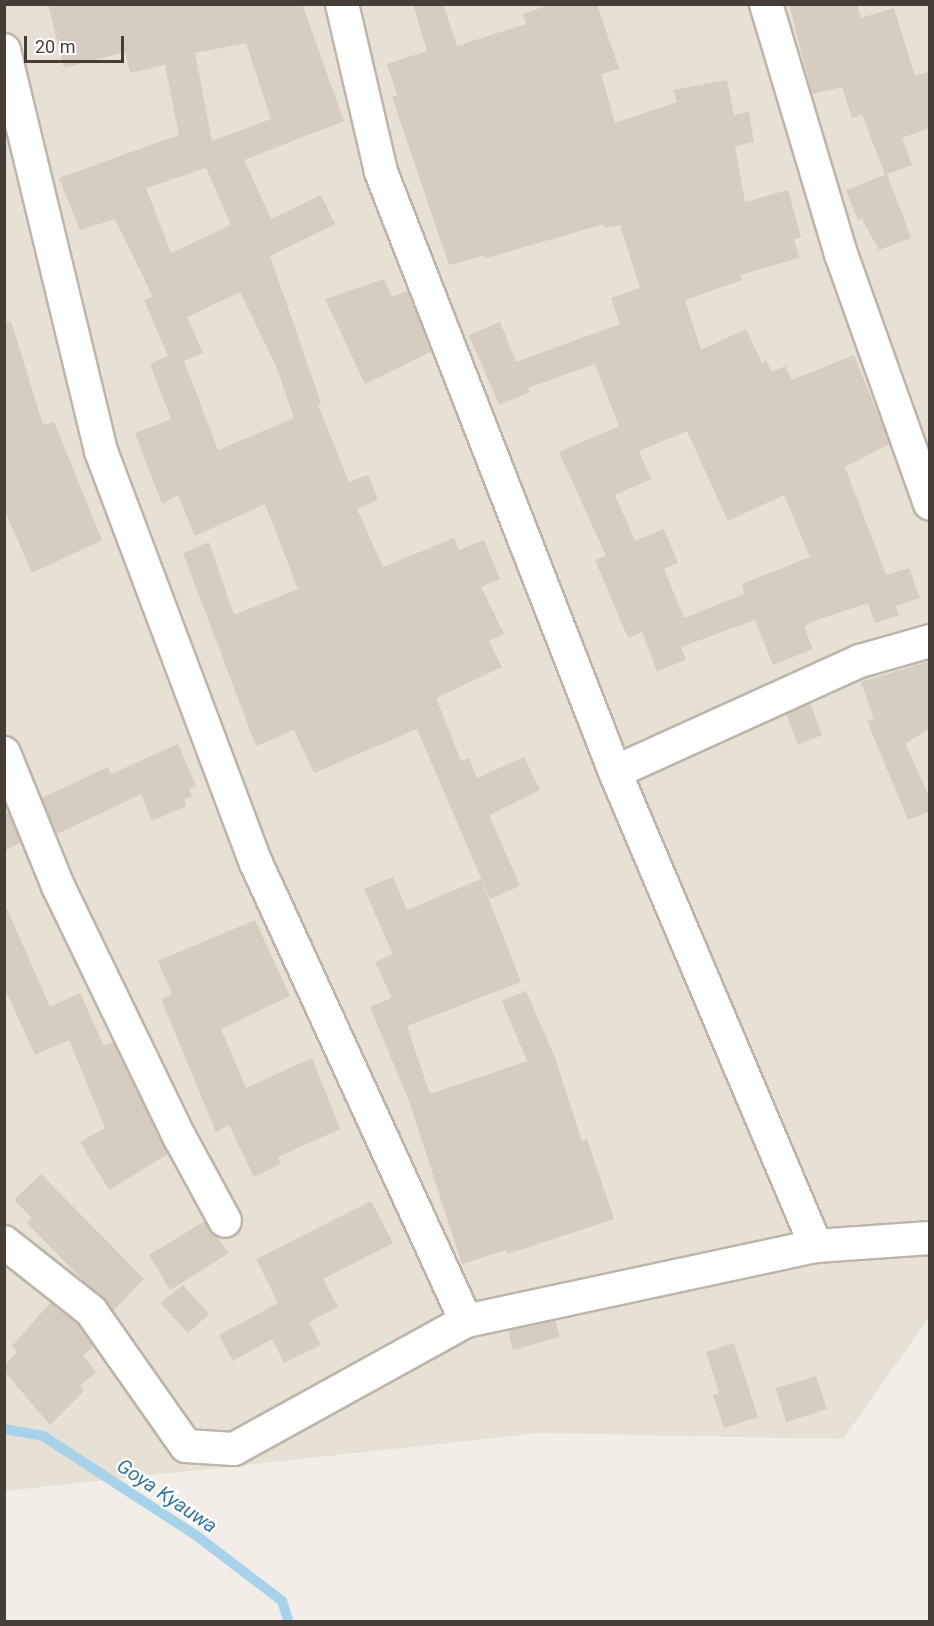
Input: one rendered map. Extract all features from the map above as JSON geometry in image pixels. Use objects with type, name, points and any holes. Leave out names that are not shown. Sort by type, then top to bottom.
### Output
[{"type":"street","points":[[342,4],[381,172],[615,771],[816,1246]]},
{"type":"street","points":[[766,4],[841,254],[930,504]]},
{"type":"street","points":[[4,50],[105,462],[256,863],[466,1321]]},
{"type":"street","points":[[615,771],[860,661],[930,641]]},
{"type":"street","points":[[4,753],[58,886],[180,1138],[225,1221]]},
{"type":"street","points":[[4,1242],[91,1311],[186,1446],[234,1449],[466,1321],[816,1246],[930,1238]]},
{"type":"shaded area","points":[[4,5],[929,5],[929,1317],[843,1439],[539,1433],[5,1491]]},
{"type":"building","points":[[48,4],[302,4],[344,121],[244,160],[271,219],[321,195],[335,224],[270,256],[321,403],[318,405],[349,482],[368,475],[378,500],[357,509],[383,567],[454,538],[459,550],[484,540],[500,579],[481,587],[504,634],[489,641],[502,667],[436,698],[461,761],[469,758],[477,778],[524,757],[540,790],[489,815],[520,886],[490,899],[417,729],[314,773],[294,730],[256,746],[183,553],[209,542],[234,615],[298,589],[265,504],[195,536],[178,495],[162,504],[135,433],[171,419],[150,364],[168,356],[144,300],[153,297],[115,219],[80,230],[59,178],[179,135],[165,65],[130,73],[125,52],[64,68]],"holes":[[[246,43],[271,119],[212,141],[195,53]],[[206,168],[231,225],[171,253],[146,188]],[[240,292],[276,366],[294,418],[218,450],[184,361],[203,353],[187,317]]]},
{"type":"building","points":[[413,4],[443,4],[457,46],[526,24],[523,14],[552,4],[597,4],[619,69],[601,74],[615,123],[677,102],[673,90],[727,80],[734,115],[749,112],[754,142],[735,146],[745,202],[788,190],[801,237],[794,239],[799,258],[740,275],[742,280],[685,300],[701,350],[746,329],[762,363],[766,361],[772,372],[785,366],[792,380],[854,355],[890,444],[845,467],[886,575],[909,568],[920,598],[896,606],[899,615],[875,623],[868,603],[811,622],[804,627],[813,649],[773,665],[755,620],[681,647],[686,660],[657,671],[642,632],[628,638],[595,560],[606,556],[559,452],[619,426],[595,364],[528,388],[530,392],[499,405],[469,335],[500,322],[516,362],[620,324],[611,298],[640,288],[620,225],[605,228],[604,224],[486,258],[485,255],[449,265],[392,97],[397,95],[387,64],[427,51]],"holes":[[[687,431],[728,521],[784,495],[810,557],[742,584],[744,594],[684,618],[664,569],[678,563],[664,529],[635,541],[615,495],[651,479],[639,451]]]},
{"type":"building","points":[[789,4],[857,4],[861,18],[894,8],[915,76],[930,71],[930,128],[902,138],[912,165],[885,175],[862,114],[852,118],[842,87],[812,94]]},
{"type":"building","points":[[887,174],[911,238],[879,250],[862,219],[858,220],[846,190]]},
{"type":"building","points":[[384,279],[392,297],[407,291],[432,351],[365,384],[325,299]]},
{"type":"building","points":[[11,321],[43,425],[54,422],[102,540],[32,573],[4,509],[4,322]]},
{"type":"building","points":[[930,661],[930,729],[905,743],[930,799],[930,811],[908,820],[867,721],[874,719],[861,682]]},
{"type":"building","points":[[810,703],[822,735],[798,745],[786,714]]},
{"type":"building","points":[[178,744],[196,786],[189,789],[192,796],[184,800],[186,806],[152,821],[141,794],[57,834],[42,798],[108,767],[111,774]]},
{"type":"building","points":[[9,812],[21,842],[4,851],[4,814]]},
{"type":"building","points":[[393,877],[407,910],[481,879],[521,982],[407,1026],[430,1094],[527,1061],[502,1001],[526,991],[555,1058],[582,1141],[587,1139],[614,1219],[507,1254],[506,1250],[462,1264],[409,1101],[370,1007],[392,998],[375,962],[393,954],[364,889]]},
{"type":"building","points":[[4,902],[50,1007],[80,993],[104,1046],[114,1042],[168,1154],[109,1190],[80,1142],[105,1128],[69,1040],[35,1055],[4,987]]},
{"type":"building","points":[[255,920],[290,996],[221,1029],[246,1088],[312,1058],[340,1129],[278,1157],[281,1164],[254,1177],[229,1125],[216,1132],[161,999],[172,994],[158,961]]},
{"type":"building","points":[[41,1174],[144,1279],[113,1311],[27,1223],[32,1218],[14,1200]]},
{"type":"building","points":[[371,1201],[393,1243],[323,1279],[338,1307],[309,1322],[321,1345],[284,1363],[272,1339],[233,1361],[219,1335],[278,1303],[256,1259]]},
{"type":"building","points":[[205,1221],[229,1253],[170,1290],[149,1255]]},
{"type":"building","points":[[183,1285],[209,1314],[188,1333],[160,1303]]},
{"type":"building","points":[[51,1302],[78,1323],[94,1346],[83,1356],[96,1372],[80,1386],[84,1391],[50,1425],[4,1371],[4,1365],[18,1352],[12,1346]]},
{"type":"building","points":[[555,1320],[560,1337],[513,1350],[508,1330]]},
{"type":"building","points":[[734,1343],[758,1417],[724,1428],[713,1395],[719,1393],[706,1352]]},
{"type":"building","points":[[816,1376],[827,1409],[786,1422],[776,1388]]},
{"type":"waterway","name":"Goya Kyauwa","points":[[4,1429],[43,1436],[197,1536],[282,1601],[289,1622]]}]
